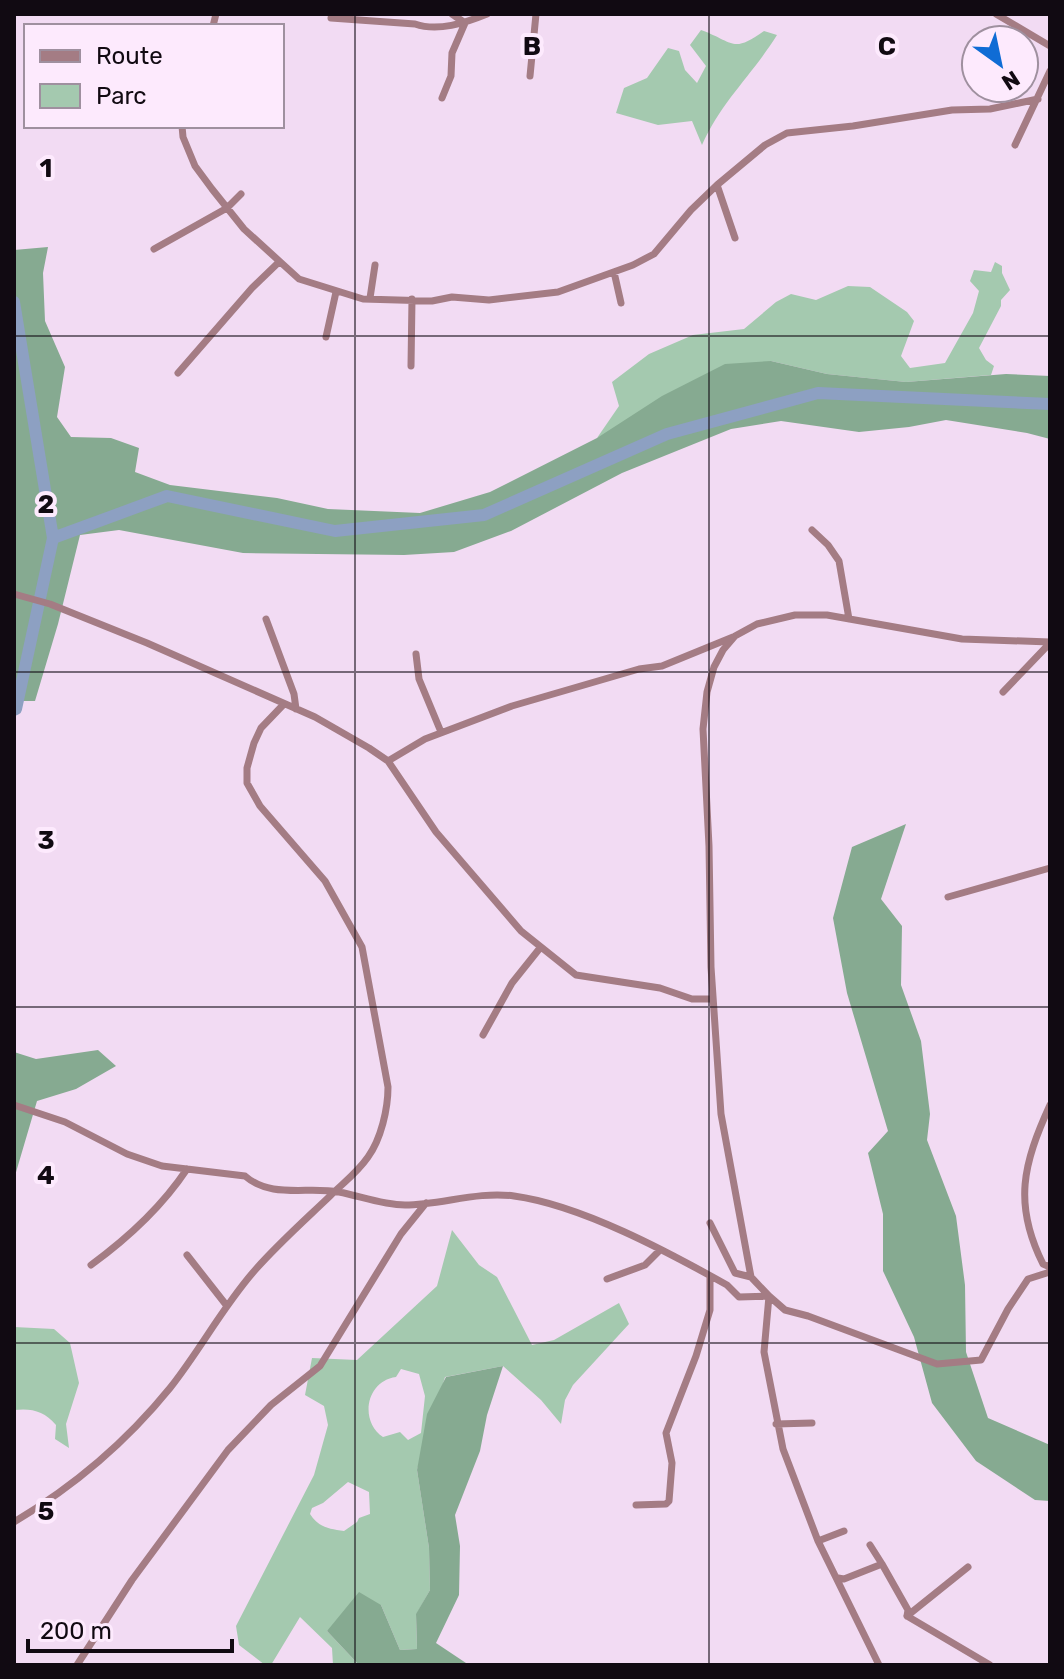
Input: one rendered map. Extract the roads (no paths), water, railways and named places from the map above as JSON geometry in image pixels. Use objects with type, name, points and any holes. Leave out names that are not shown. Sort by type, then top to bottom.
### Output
[{"type":"street","points":[[452,14],[465,23]]},
{"type":"street","points":[[331,18],[415,24],[426,28],[465,23],[487,14]]},
{"type":"street","points":[[530,76],[536,14]]},
{"type":"street","points":[[996,14],[1050,46]]},
{"type":"street","points":[[442,98],[451,76],[452,53],[465,23]]},
{"type":"street","points":[[1040,94],[1050,71]]},
{"type":"street","points":[[182,128],[195,166],[227,208],[244,229],[299,279],[363,299],[432,301],[452,297],[489,300],[558,292],[654,254],[717,185],[765,145],[787,133],[1014,104]]},
{"type":"street","points":[[1015,145],[1036,104]]},
{"type":"street","points":[[717,185],[735,238]]},
{"type":"street","points":[[154,249],[227,208],[241,194]]},
{"type":"street","points":[[178,373],[252,288],[279,262]]},
{"type":"street","points":[[370,298],[375,265]]},
{"type":"street","points":[[614,272],[621,303]]},
{"type":"street","points":[[326,337],[336,292]]},
{"type":"street","points":[[411,366],[412,299]]},
{"type":"street","points":[[812,530],[839,561],[849,619]]},
{"type":"street","points":[[14,594],[50,604],[109,628],[315,717],[388,761],[436,832],[521,931],[576,975],[660,988],[692,999],[713,999]]},
{"type":"street","points":[[388,761],[441,732],[571,688],[639,669],[662,666],[757,624],[781,617],[813,613],[951,637],[1050,642]]},
{"type":"street","points":[[266,619],[294,694],[296,709]]},
{"type":"street","points":[[735,636],[714,667],[704,710],[713,999],[725,1142],[751,1277]]},
{"type":"street","points":[[1003,692],[1050,642]]},
{"type":"street","points":[[416,654],[419,679],[441,732]]},
{"type":"street","points":[[14,1522],[73,1482],[134,1429],[171,1386],[227,1306],[269,1255],[349,1179],[372,1151],[384,1114],[388,1087],[362,947],[325,881],[260,806],[247,783],[247,768],[261,728],[284,704]]},
{"type":"street","points":[[948,897],[1050,868]]},
{"type":"street","points":[[483,1035],[512,983],[540,948]]},
{"type":"street","points":[[14,1105],[65,1122],[132,1156],[162,1166],[245,1176],[255,1184],[295,1192],[335,1191],[387,1203],[426,1203],[476,1195],[525,1198],[596,1219],[727,1285],[739,1297],[769,1296]]},
{"type":"street","points":[[1050,1105],[1030,1151],[1024,1190],[1027,1221],[1035,1249],[1043,1264],[1050,1269]]},
{"type":"street","points":[[91,1265],[120,1244],[163,1203],[187,1169]]},
{"type":"street","points":[[77,1665],[140,1569],[228,1450],[271,1405],[320,1366],[401,1234],[426,1203]]},
{"type":"street","points":[[710,1223],[735,1273],[751,1277],[785,1310],[937,1364],[981,1360],[1028,1279],[1050,1269]]},
{"type":"street","points":[[607,1279],[645,1265],[659,1251]]},
{"type":"street","points":[[187,1255],[227,1306]]},
{"type":"street","points":[[636,1505],[666,1504],[669,1501],[672,1463],[666,1433],[710,1310],[710,1276]]},
{"type":"street","points":[[769,1296],[764,1352],[776,1424],[796,1487],[818,1541],[879,1665]]},
{"type":"street","points":[[776,1424],[812,1423]]},
{"type":"street","points":[[818,1541],[844,1531]]},
{"type":"street","points":[[870,1545],[908,1610],[907,1616]]},
{"type":"street","points":[[838,1578],[844,1579],[882,1564]]},
{"type":"street","points":[[907,1616],[968,1567]]},
{"type":"street","points":[[907,1616],[990,1665]]},
{"type":"waterway","points":[[14,302],[53,538],[14,710]]},
{"type":"waterway","points":[[53,538],[167,496],[335,531],[484,515],[667,434],[818,393],[1050,404]]}]
